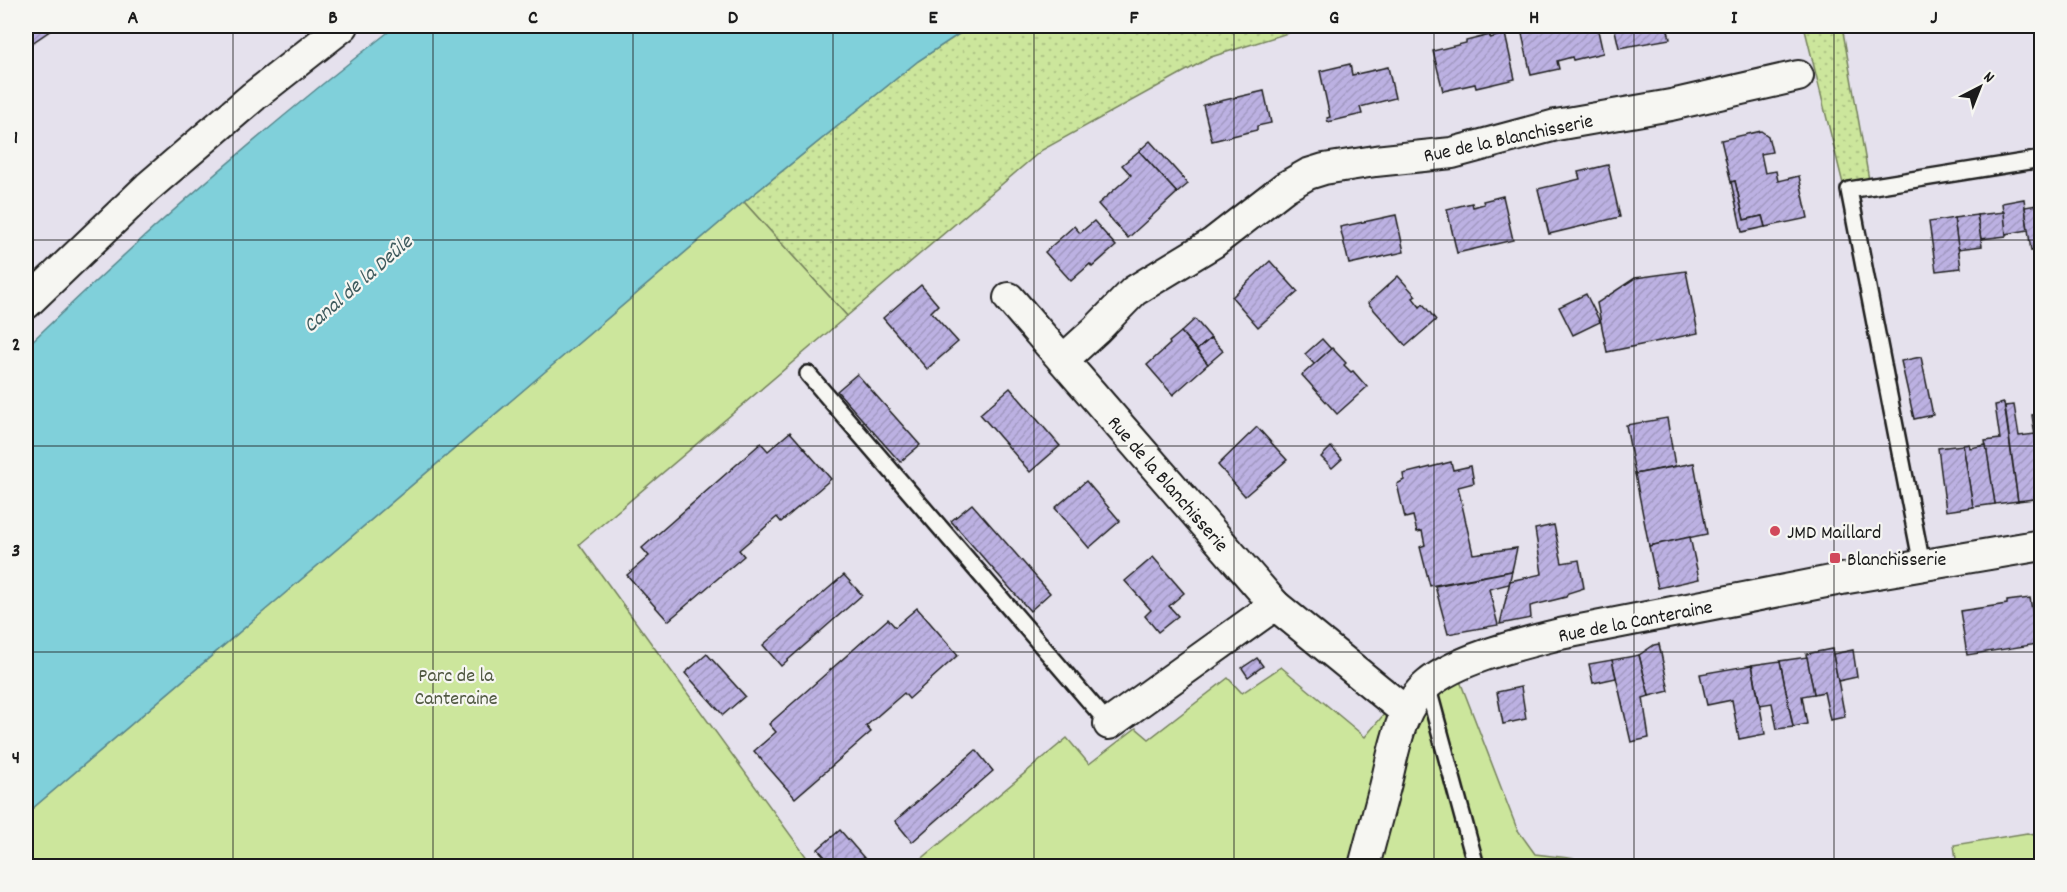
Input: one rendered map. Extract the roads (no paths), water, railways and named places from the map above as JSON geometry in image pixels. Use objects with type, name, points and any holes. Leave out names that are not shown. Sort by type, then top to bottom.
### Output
[{"type":"street","points":[[26,304],[148,187],[254,96],[343,26]]},
{"type":"street","name":"Rue de la Blanchisserie","points":[[1063,360],[1134,291],[1213,243],[1285,187],[1308,174],[1324,169],[1375,161],[1452,153],[1556,124],[1671,105],[1798,76]]},
{"type":"street","name":"Rue de la Blanchisserie","points":[[1010,297],[1275,605],[1407,712]]},
{"type":"street","name":"Rue de la Canteraine","points":[[1364,867],[1398,736],[1407,712],[1427,685],[1440,675],[1477,658],[1560,634],[1836,580],[2042,545]]},
{"type":"street","points":[[1109,724],[1275,605]]},
{"type":"lane","points":[[1922,565],[1849,189],[2042,159]]},
{"type":"lane","points":[[807,374],[1109,724]]},
{"type":"lane","points":[[1427,685],[1476,867]]},
{"type":"water","name":"Canal de la Deûle","points":[[396,26],[971,26],[918,61],[744,202],[26,814],[26,347],[206,182],[300,102]]},
{"type":"place","name":"JMD Maillard","points":[[1775,531]]},
{"type":"place","name":"Blanchisserie","points":[[1835,558]]},
{"type":"park label","name":"Parc de la Canteraine","points":[[456,686]]}]
